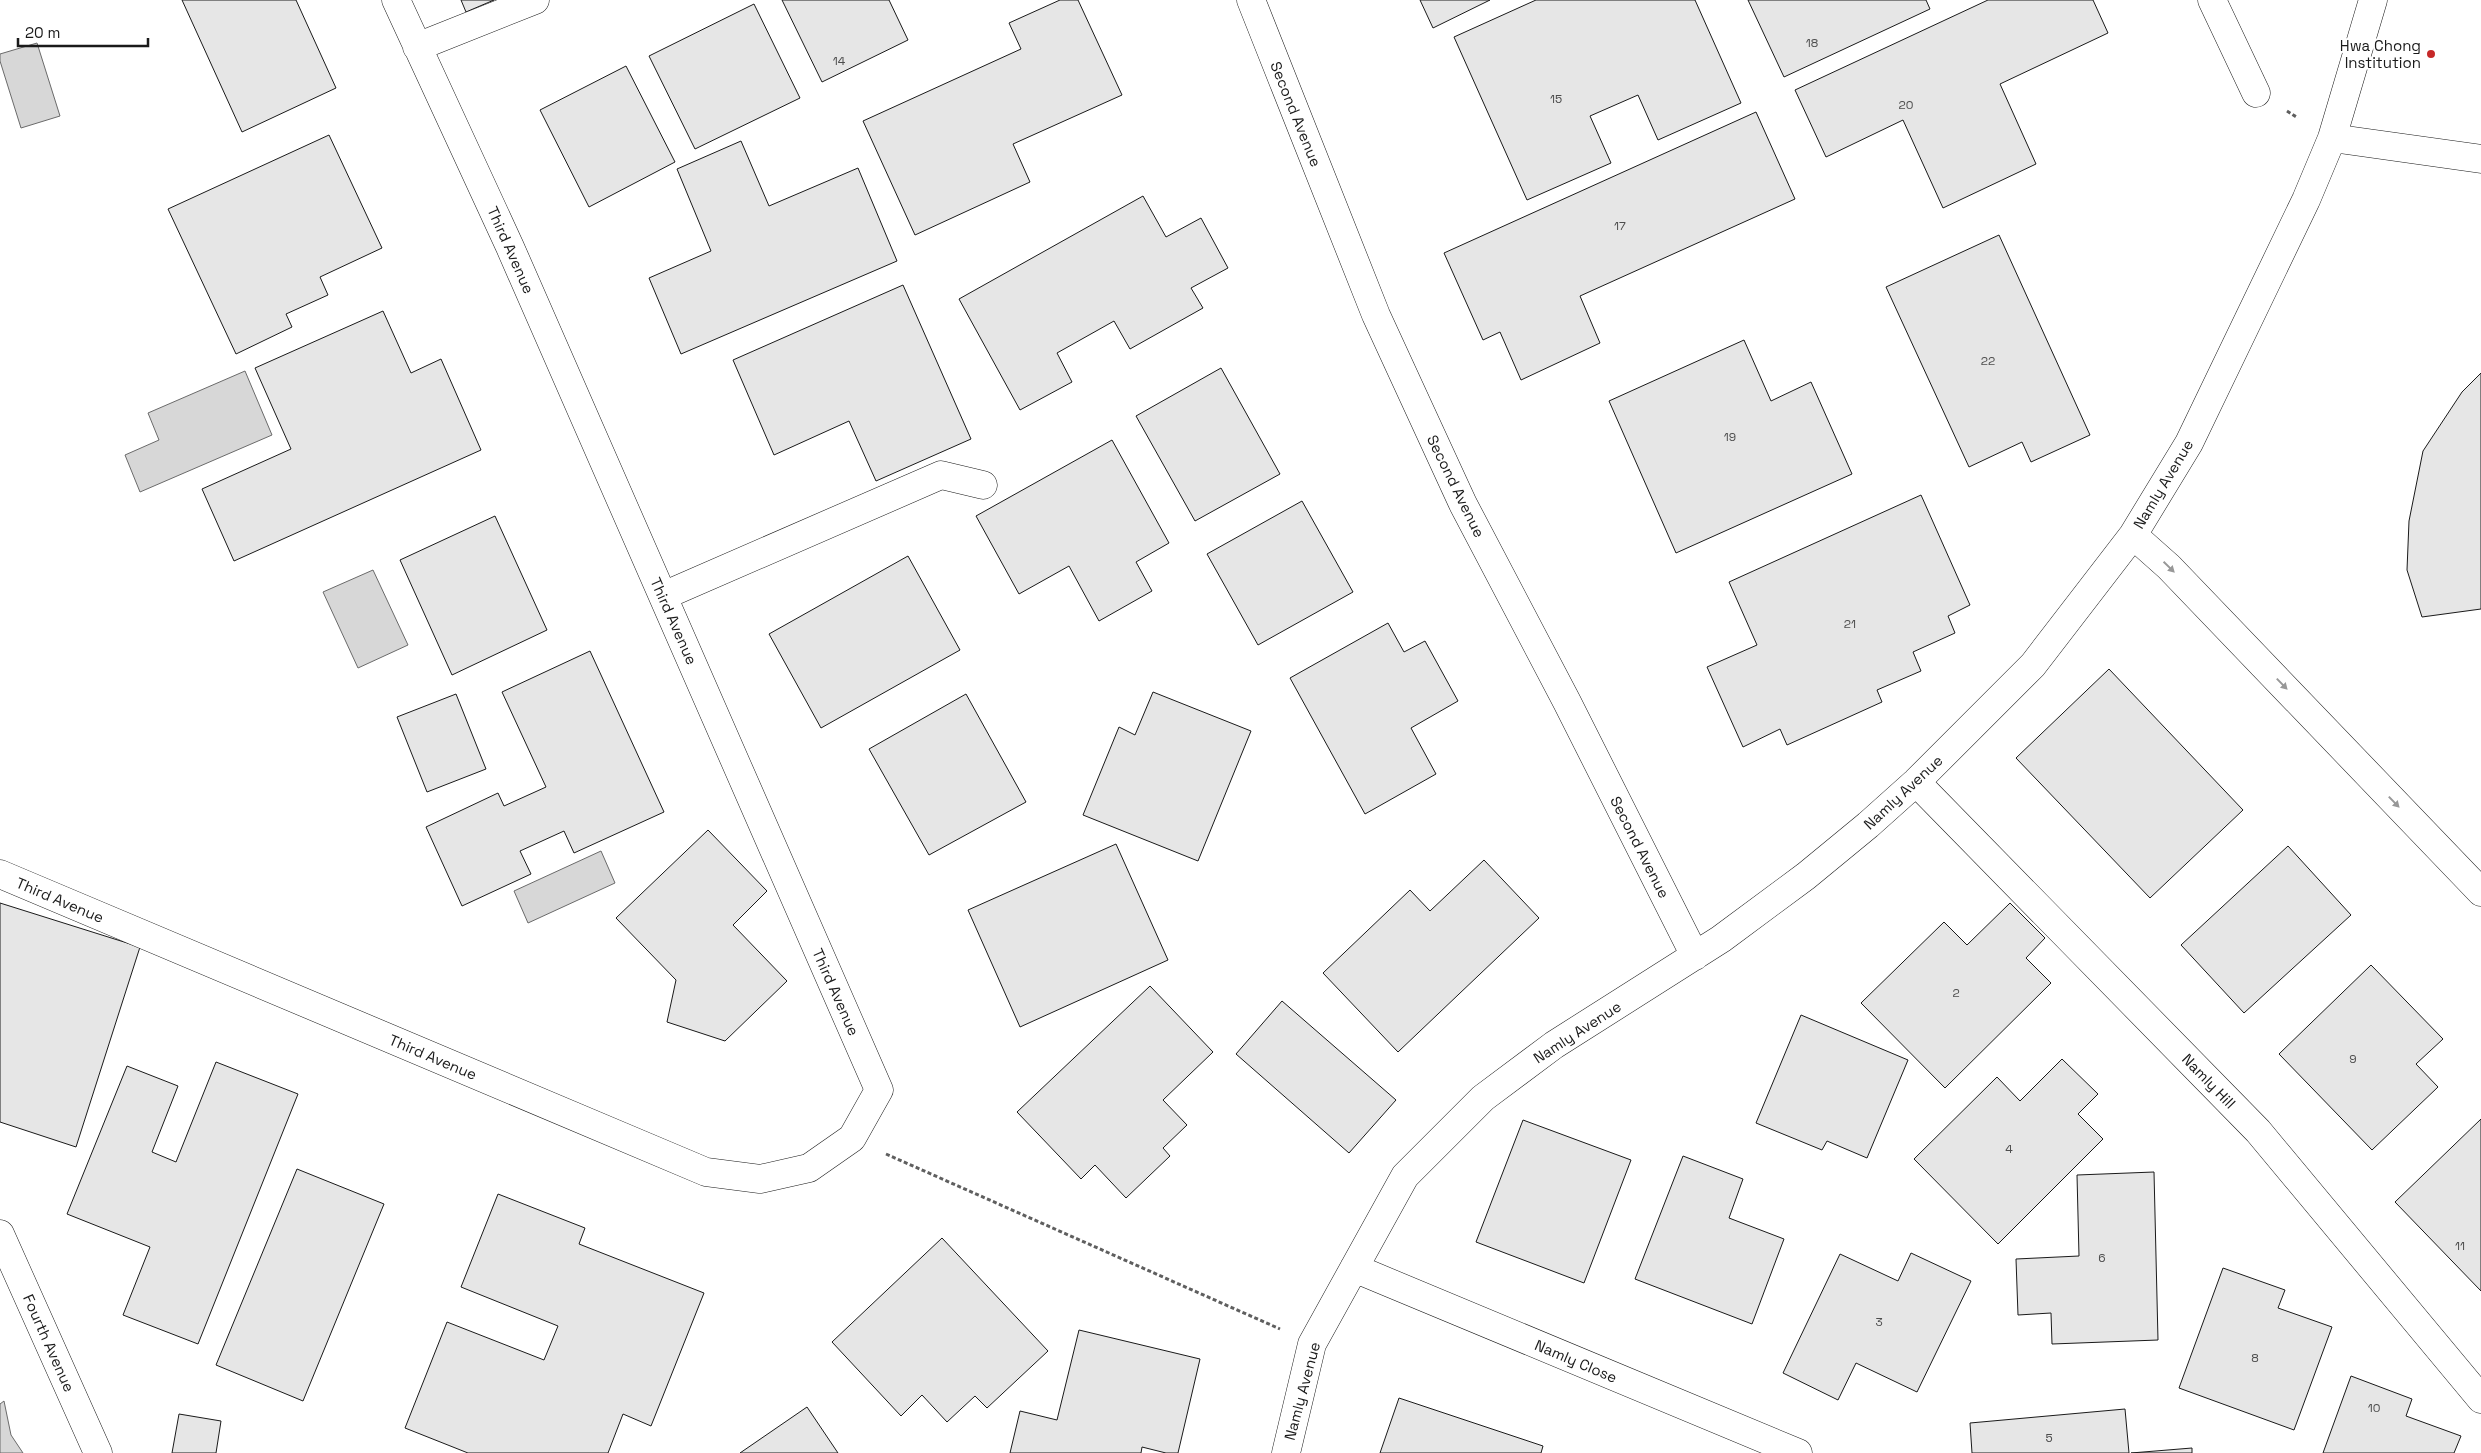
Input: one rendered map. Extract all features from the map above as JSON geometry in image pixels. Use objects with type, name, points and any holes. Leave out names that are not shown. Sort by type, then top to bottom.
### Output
[{"type":"street","name":"Third Avenue","points":[[0,874],[706,1172],[760,1179],[809,1168],[852,1138],[879,1090],[510,247],[396,0]]},
{"type":"street","points":[[417,47],[535,0]]},
{"type":"street","name":"Second Avenue","points":[[1251,0],[1376,315],[1462,504],[1567,702],[1695,956]]},
{"type":"street","points":[[2212,0],[2256,93]]},
{"type":"street","name":"Namly Avenue","points":[[1286,1453],[1312,1344],[1405,1176],[1483,1098],[1554,1045],[1695,956],[1806,876],[1868,825],[1916,782],[2033,665],[2133,535],[2189,443],[2306,200],[2332,138],[2373,0]]},
{"type":"street","points":[[2332,138],[2481,159]]},
{"type":"street","points":[[663,596],[941,475],[983,485]]},
{"type":"street","points":[[2133,535],[2169,567],[2481,892]]},
{"type":"street","name":"Namly Hill","points":[[1916,782],[2258,1131],[2481,1399]]},
{"type":"street","name":"Fourth Avenue","points":[[0,1234],[98,1453]]},
{"type":"street","name":"Namly Close","points":[[1354,1268],[1798,1453]]},
{"type":"path","points":[[2256,93],[2332,138]]},
{"type":"path","points":[[852,1138],[1312,1344]]},
{"type":"shaded area","points":[[37,43],[60,116],[21,128],[0,61],[0,54]]},
{"type":"shaded area","points":[[245,371],[272,435],[140,492],[125,455],[159,440],[148,413]]},
{"type":"shaded area","points":[[373,570],[408,645],[358,668],[323,592]]},
{"type":"shaded area","points":[[601,851],[615,883],[528,923],[514,891]]},
{"type":"shaded area","points":[[4,1401],[11,1435],[23,1453],[0,1453],[0,1404]]},
{"type":"building","points":[[182,0],[296,0],[336,88],[242,132]]},
{"type":"building","points":[[461,0],[494,0],[466,12]]},
{"type":"building","points":[[782,0],[889,0],[908,40],[822,82]]},
{"type":"building","points":[[1060,0],[1078,0],[1122,95],[1013,144],[1030,182],[915,235],[863,121],[1021,49],[1009,23]]},
{"type":"building","points":[[1420,0],[1490,0],[1433,28]]},
{"type":"building","points":[[1536,0],[1695,0],[1741,103],[1658,140],[1638,95],[1590,116],[1611,163],[1527,200],[1454,37]]},
{"type":"building","points":[[1748,0],[1926,0],[1930,9],[1784,77]]},
{"type":"building","points":[[1988,0],[2093,0],[2108,33],[2000,84],[2036,164],[1943,208],[1903,120],[1826,157],[1795,90]]},
{"type":"building","points":[[754,4],[800,98],[695,149],[649,56]]},
{"type":"building","points":[[626,66],[675,162],[589,207],[540,110]]},
{"type":"building","points":[[1756,112],[1795,199],[1580,296],[1600,343],[1521,380],[1500,332],[1483,340],[1444,253]]},
{"type":"building","points":[[329,135],[382,248],[320,277],[328,295],[286,314],[292,327],[236,354],[168,209]]},
{"type":"building","points":[[741,141],[769,206],[858,168],[897,261],[681,354],[649,278],[711,251],[677,169]]},
{"type":"building","points":[[1143,196],[1166,237],[1201,218],[1228,268],[1191,288],[1203,308],[1130,349],[1114,321],[1057,353],[1072,382],[1020,410],[959,299]]},
{"type":"building","points":[[1999,235],[2090,435],[2031,462],[2022,442],[1969,467],[1886,287]]},
{"type":"building","points":[[903,285],[971,439],[876,481],[849,421],[774,455],[733,360]]},
{"type":"building","points":[[383,311],[411,373],[441,359],[481,450],[234,561],[202,489],[291,449],[255,368]]},
{"type":"building","points":[[1744,340],[1771,401],[1811,382],[1852,474],[1676,553],[1609,401]]},
{"type":"building","points":[[1221,368],[1280,474],[1195,521],[1136,416]]},
{"type":"building","points":[[2481,373],[2481,609],[2422,617],[2407,570],[2409,521],[2423,451],[2462,392]]},
{"type":"building","points":[[1112,440],[1169,543],[1136,562],[1152,591],[1099,621],[1069,566],[1019,594],[976,516]]},
{"type":"building","points":[[1921,495],[1970,605],[1948,616],[1955,633],[1913,652],[1921,671],[1877,690],[1882,702],[1787,745],[1780,729],[1743,747],[1707,667],[1757,645],[1729,582]]},
{"type":"building","points":[[1302,501],[1353,592],[1258,645],[1207,554]]},
{"type":"building","points":[[495,516],[547,630],[452,675],[400,560]]},
{"type":"building","points":[[908,556],[960,650],[821,728],[769,634]]},
{"type":"building","points":[[1388,623],[1404,652],[1425,641],[1458,701],[1411,728],[1436,774],[1365,814],[1290,678]]},
{"type":"building","points":[[590,651],[664,812],[574,853],[564,831],[520,851],[531,874],[462,906],[426,827],[498,793],[504,806],[546,787],[502,692]]},
{"type":"building","points":[[2109,669],[2243,810],[2150,898],[2016,758]]},
{"type":"building","points":[[1153,692],[1251,731],[1198,861],[1083,815],[1119,727],[1135,735]]},
{"type":"building","points":[[456,694],[486,769],[427,792],[397,717]]},
{"type":"building","points":[[966,694],[1026,802],[929,855],[869,749]]},
{"type":"building","points":[[708,830],[767,891],[733,925],[787,981],[725,1041],[667,1022],[676,980],[616,918]]},
{"type":"building","points":[[1116,844],[1168,960],[1020,1027],[968,910]]},
{"type":"building","points":[[2288,846],[2351,915],[2244,1013],[2181,945]]},
{"type":"building","points":[[1484,860],[1539,918],[1398,1052],[1323,973],[1410,890],[1430,911]]},
{"type":"building","points":[[0,903],[140,947],[76,1147],[0,1122]]},
{"type":"building","points":[[2010,903],[2045,938],[2026,958],[2051,983],[1945,1088],[1861,1003],[1944,922],[1967,945]]},
{"type":"building","points":[[2371,965],[2443,1039],[2416,1064],[2438,1087],[2372,1150],[2279,1054]]},
{"type":"building","points":[[1150,986],[1213,1052],[1163,1100],[1187,1125],[1163,1148],[1170,1156],[1126,1198],[1095,1165],[1081,1179],[1017,1112]]},
{"type":"building","points":[[1282,1001],[1396,1100],[1349,1153],[1236,1054]]},
{"type":"building","points":[[1801,1015],[1908,1060],[1867,1158],[1827,1141],[1822,1150],[1756,1123]]},
{"type":"building","points":[[2062,1059],[2098,1094],[2078,1114],[2103,1139],[1998,1244],[1914,1159],[1997,1077],[2020,1101]]},
{"type":"building","points":[[216,1062],[298,1094],[198,1344],[123,1315],[150,1247],[67,1214],[127,1066],[178,1086],[152,1152],[176,1162]]},
{"type":"building","points":[[2481,1119],[2481,1291],[2395,1202]]},
{"type":"building","points":[[1523,1120],[1631,1160],[1584,1283],[1476,1242]]},
{"type":"building","points":[[1683,1156],[1743,1179],[1729,1218],[1784,1239],[1752,1324],[1635,1279]]},
{"type":"building","points":[[297,1169],[384,1204],[303,1401],[216,1365]]},
{"type":"building","points":[[2154,1172],[2158,1340],[2052,1344],[2051,1313],[2018,1315],[2016,1259],[2079,1256],[2077,1175]]},
{"type":"building","points":[[498,1194],[585,1228],[579,1244],[704,1293],[651,1426],[623,1414],[608,1453],[468,1453],[405,1428],[447,1322],[544,1360],[558,1326],[461,1287]]},
{"type":"building","points":[[942,1238],[1048,1351],[987,1408],[975,1396],[947,1422],[922,1395],[901,1416],[832,1342]]},
{"type":"building","points":[[1911,1253],[1971,1281],[1917,1392],[1856,1363],[1838,1400],[1783,1373],[1840,1254],[1898,1281]]},
{"type":"building","points":[[2223,1268],[2285,1290],[2278,1308],[2332,1327],[2294,1430],[2179,1388]]},
{"type":"building","points":[[1079,1330],[1200,1359],[1178,1453],[1166,1453],[1142,1447],[1141,1453],[1010,1453],[1020,1411],[1057,1420]]},
{"type":"building","points":[[2351,1376],[2412,1399],[2406,1416],[2461,1436],[2454,1453],[2323,1453]]},
{"type":"building","points":[[1399,1398],[1543,1446],[1541,1453],[1380,1453]]},
{"type":"building","points":[[807,1407],[838,1453],[740,1453]]},
{"type":"building","points":[[2125,1409],[2129,1453],[1972,1453],[1970,1423]]},
{"type":"building","points":[[179,1414],[221,1421],[216,1453],[172,1453]]},
{"type":"building","points":[[2192,1448],[2192,1453],[2131,1453]]},
{"type":"place","name":"Hwa Chong Institution","points":[[2431,54]]}]
